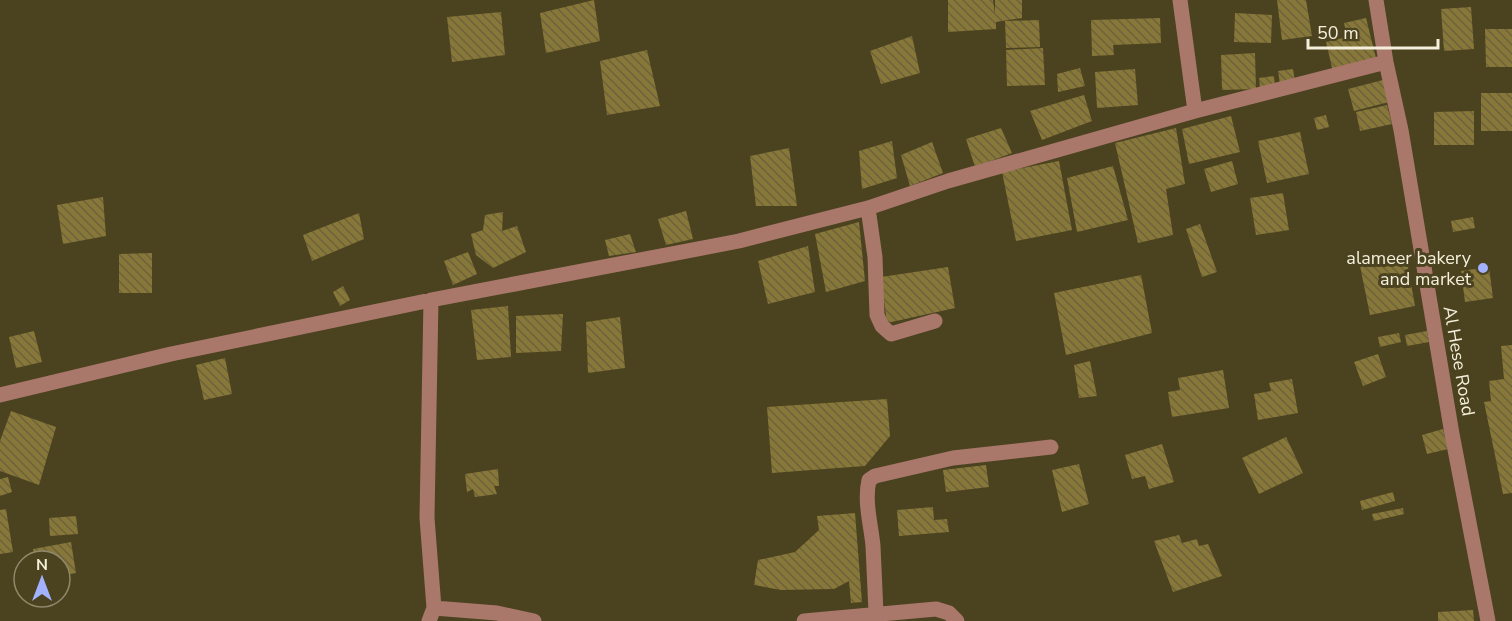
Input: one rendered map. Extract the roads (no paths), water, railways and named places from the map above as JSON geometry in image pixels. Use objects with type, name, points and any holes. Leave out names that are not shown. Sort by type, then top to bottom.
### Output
[{"type":"street","points":[[1180,0],[1195,111]]},
{"type":"street","name":"Al Hese Road","points":[[1376,0],[1386,62],[1401,130],[1452,434],[1488,621]]},
{"type":"street","points":[[0,394],[171,354],[431,300],[739,241],[868,208],[948,181],[1195,111],[1386,62]]},
{"type":"street","points":[[868,208],[875,257],[877,315],[882,326],[891,334],[935,321]]},
{"type":"street","points":[[431,300],[427,518],[431,615],[497,613],[534,621]]},
{"type":"street","points":[[876,613],[873,545],[868,512],[869,480],[875,476],[953,458],[1051,447]]},
{"type":"street","points":[[804,621],[936,609],[949,613],[957,621]]},
{"type":"place","name":"alameer bakery and market","points":[[1483,268]]}]
